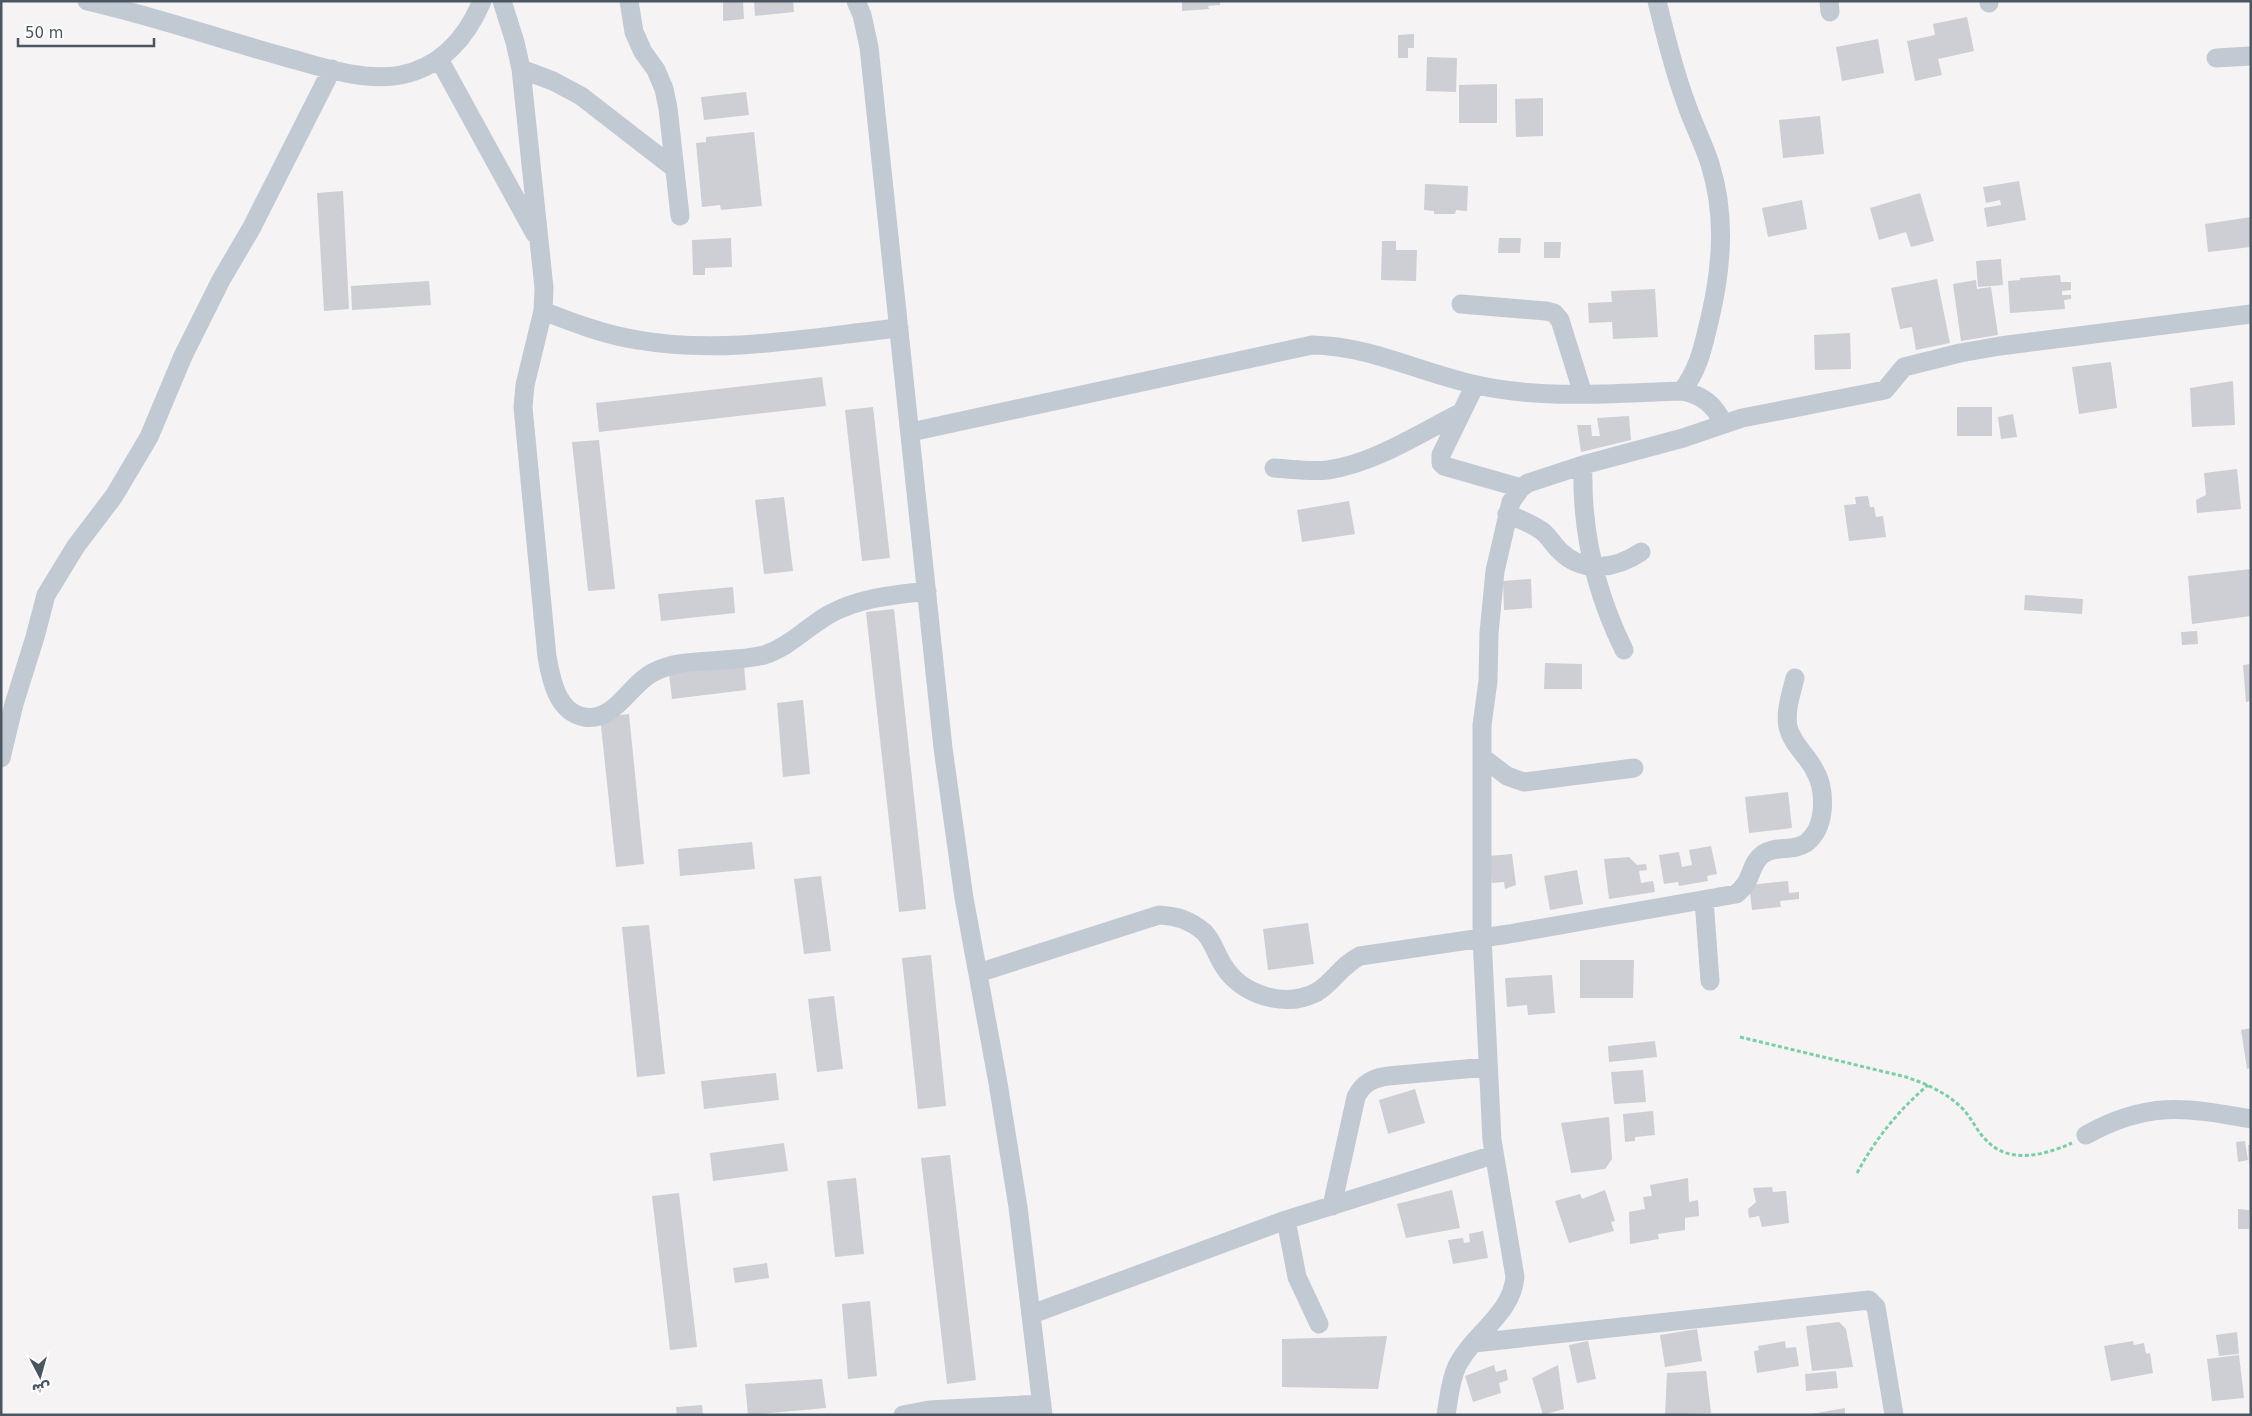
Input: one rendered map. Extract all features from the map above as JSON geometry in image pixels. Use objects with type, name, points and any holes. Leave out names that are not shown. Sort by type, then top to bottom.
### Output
[{"type":"street","points":[[87,1],[123,9],[208,36],[332,69],[381,77],[402,74],[440,59],[466,34],[482,1]]},
{"type":"street","points":[[502,1],[521,69],[544,288],[543,311],[525,385],[524,429],[547,657],[553,682],[564,706],[574,713],[585,717],[597,716],[609,712],[643,679],[661,668],[761,656],[787,645],[813,624],[846,606],[883,596],[926,591]]},
{"type":"street","points":[[629,1],[634,32],[664,89],[668,108],[680,216]]},
{"type":"street","points":[[1657,1],[1685,101],[1710,166],[1721,223],[1720,263],[1714,302],[1696,370],[1682,391]]},
{"type":"street","points":[[863,6],[953,823],[998,1083],[1032,1314],[1042,1409],[929,1410],[903,1415]]},
{"type":"street","points":[[2216,58],[2251,56]]},
{"type":"street","points":[[440,59],[539,242]]},
{"type":"street","points":[[1,758],[14,704],[46,595],[76,546],[114,496],[149,437],[182,356],[221,280],[257,219],[332,69]]},
{"type":"street","points":[[521,69],[553,81],[581,96],[674,168]]},
{"type":"street","points":[[1462,304],[1554,313],[1560,320],[1583,394]]},
{"type":"street","points":[[543,311],[589,328],[627,338],[686,346],[735,346],[899,328]]},
{"type":"street","points":[[1446,1415],[1452,1378],[1465,1354],[1506,1304],[1514,1287],[1515,1277],[1493,1155],[1487,1067],[1482,937],[1482,725],[1488,681],[1491,601],[1495,571],[1507,514],[1511,502],[1521,488],[1536,480],[1583,465],[1683,438],[1723,423],[1885,390],[1904,367],[1960,353],[2000,346],[2251,314]]},
{"type":"street","points":[[911,432],[1312,345],[1361,350],[1475,385],[1522,393],[1583,394],[1682,391],[1703,397],[1712,404],[1723,423]]},
{"type":"street","points":[[1475,385],[1441,455],[1441,463],[1444,466],[1521,488]]},
{"type":"street","points":[[1274,468],[1310,471],[1335,468],[1358,462],[1462,412]]},
{"type":"street","points":[[1583,465],[1585,527],[1592,567],[1605,610],[1624,650]]},
{"type":"street","points":[[1507,514],[1543,532],[1567,558],[1592,567],[1618,564],[1640,552]]},
{"type":"street","points":[[978,973],[1159,914],[1176,916],[1192,923],[1206,934],[1223,965],[1234,979],[1248,989],[1264,996],[1282,999],[1299,998],[1316,992],[1330,982],[1349,962],[1360,956],[1509,934],[1736,894],[1748,883],[1757,860],[1763,854],[1770,850],[1796,848],[1805,844],[1818,828],[1822,808],[1820,783],[1809,760],[1794,743],[1788,726],[1787,716],[1795,678]]},
{"type":"street","points":[[1482,757],[1507,776],[1524,782],[1634,768]]},
{"type":"street","points":[[1704,900],[1710,981]]},
{"type":"street","points":[[1332,1206],[1356,1097],[1365,1084],[1380,1077],[1487,1067]]},
{"type":"street","points":[[2086,1135],[2107,1123],[2131,1114],[2155,1110],[2180,1108],[2251,1119]]},
{"type":"street","points":[[1032,1314],[1286,1220],[1493,1155]]},
{"type":"street","points":[[1286,1220],[1296,1277],[1320,1324]]},
{"type":"street","points":[[1474,1343],[1869,1300],[1876,1306],[1894,1415]]},
{"type":"path","points":[[1740,1038],[1906,1077],[1929,1085],[1962,1109],[1985,1140],[1994,1148],[2006,1154],[2018,1156],[2046,1153],[2073,1143],[2086,1135]]},
{"type":"path","points":[[1857,1173],[1887,1125],[1929,1085]]},
{"type":"building","points":[[723,1],[743,1],[744,19],[723,21]]},
{"type":"building","points":[[754,1],[793,1],[794,12],[755,16]]},
{"type":"building","points":[[1182,1],[1220,1],[1220,5],[1208,6],[1209,9],[1182,11]]},
{"type":"building","points":[[1967,17],[1974,51],[1938,59],[1942,75],[1915,81],[1907,41],[1935,35],[1933,24]]},
{"type":"building","points":[[1414,34],[1414,48],[1408,48],[1408,58],[1398,58],[1398,35]]},
{"type":"building","points":[[1878,39],[1884,73],[1842,81],[1836,47]]},
{"type":"building","points":[[1427,57],[1457,58],[1456,92],[1426,91]]},
{"type":"building","points":[[1497,84],[1497,123],[1459,123],[1459,85]]},
{"type":"building","points":[[746,92],[749,115],[704,120],[701,97]]},
{"type":"building","points":[[1543,98],[1543,136],[1516,137],[1515,99]]},
{"type":"building","points":[[1820,116],[1824,154],[1783,158],[1779,120]]},
{"type":"building","points":[[754,132],[762,206],[721,210],[720,205],[702,207],[696,143],[706,142],[706,137]]},
{"type":"building","points":[[2019,181],[2026,220],[1987,227],[1984,208],[2001,205],[2000,200],[1986,203],[1983,187]]},
{"type":"building","points":[[1425,184],[1468,186],[1467,211],[1456,210],[1455,214],[1434,214],[1434,211],[1424,210]]},
{"type":"building","points":[[343,191],[349,309],[324,311],[317,193]]},
{"type":"building","points":[[1920,193],[1934,241],[1911,247],[1906,232],[1879,240],[1870,208]]},
{"type":"building","points":[[1802,200],[1807,229],[1768,237],[1762,208]]},
{"type":"building","points":[[2251,217],[2251,247],[2208,252],[2205,224]]},
{"type":"building","points":[[731,238],[732,267],[705,268],[705,275],[693,275],[692,240]]},
{"type":"building","points":[[1499,238],[1521,238],[1520,253],[1498,253]]},
{"type":"building","points":[[1382,241],[1396,241],[1396,250],[1417,250],[1416,281],[1381,280]]},
{"type":"building","points":[[1544,242],[1561,242],[1560,258],[1544,258]]},
{"type":"building","points":[[2001,259],[2003,285],[1978,287],[1976,261]]},
{"type":"building","points":[[2060,275],[2061,282],[2071,282],[2071,290],[2062,291],[2062,295],[2071,295],[2071,299],[2064,300],[2065,309],[2010,313],[2008,281],[2020,280],[2020,278]]},
{"type":"building","points":[[1937,279],[1950,343],[1916,350],[1912,327],[1900,329],[1891,288]]},
{"type":"building","points":[[1976,280],[1977,289],[1991,287],[1998,335],[1961,341],[1953,284]]},
{"type":"building","points":[[429,281],[431,305],[352,310],[351,286]]},
{"type":"building","points":[[1655,289],[1658,337],[1613,339],[1612,322],[1589,323],[1588,303],[1612,302],[1611,291]]},
{"type":"building","points":[[1850,333],[1851,369],[1815,370],[1814,335]]},
{"type":"building","points":[[2111,362],[2117,408],[2079,414],[2072,367]]},
{"type":"building","points":[[822,377],[826,406],[599,432],[596,403]]},
{"type":"building","points":[[2233,381],[2235,425],[2192,427],[2190,388]]},
{"type":"building","points":[[873,407],[890,558],[862,561],[845,410]]},
{"type":"building","points":[[1957,407],[1992,407],[1992,436],[1957,436]]},
{"type":"building","points":[[2013,414],[2017,437],[2001,439],[1998,417]]},
{"type":"building","points":[[1629,416],[1631,440],[1581,452],[1577,425],[1591,425],[1592,436],[1600,436],[1597,418]]},
{"type":"building","points":[[599,440],[615,589],[588,591],[572,442]]},
{"type":"building","points":[[2237,469],[2241,509],[2197,513],[2196,500],[2206,495],[2204,473]]},
{"type":"building","points":[[1868,496],[1870,507],[1874,507],[1876,517],[1883,516],[1886,537],[1849,541],[1844,505],[1856,504],[1855,497]]},
{"type":"building","points":[[784,497],[793,571],[764,574],[755,500]]},
{"type":"building","points":[[1349,501],[1355,534],[1302,542],[1297,510]]},
{"type":"building","points":[[2251,569],[2251,616],[2192,624],[2188,576]]},
{"type":"building","points":[[1531,579],[1532,608],[1504,610],[1503,581]]},
{"type":"building","points":[[733,587],[735,613],[661,621],[658,594]]},
{"type":"building","points":[[2025,595],[2083,599],[2082,614],[2024,610]]},
{"type":"building","points":[[894,609],[926,909],[899,912],[866,612]]},
{"type":"building","points":[[2197,631],[2198,644],[2182,645],[2181,632]]},
{"type":"building","points":[[1545,663],[1582,664],[1582,689],[1544,689]]},
{"type":"building","points":[[2251,664],[2251,701],[2246,702],[2243,665]]},
{"type":"building","points":[[744,665],[746,690],[672,699],[669,674]]},
{"type":"building","points":[[803,700],[810,774],[783,777],[777,703]]},
{"type":"building","points":[[629,714],[644,864],[616,867],[600,717]]},
{"type":"building","points":[[1788,792],[1792,828],[1749,833],[1745,797]]},
{"type":"building","points":[[752,842],[755,869],[680,876],[678,849]]},
{"type":"building","points":[[1711,846],[1717,874],[1707,876],[1708,881],[1679,886],[1678,882],[1664,884],[1659,855],[1679,852],[1682,867],[1692,865],[1689,850]]},
{"type":"building","points":[[1512,854],[1516,885],[1505,889],[1504,882],[1492,883],[1488,856]]},
{"type":"building","points":[[1629,857],[1637,865],[1646,864],[1647,870],[1639,871],[1641,883],[1653,881],[1655,892],[1609,899],[1604,859]]},
{"type":"building","points":[[1577,870],[1583,904],[1550,910],[1544,876]]},
{"type":"building","points":[[821,876],[831,951],[804,954],[794,879]]},
{"type":"building","points":[[1788,881],[1789,893],[1799,892],[1799,899],[1780,901],[1781,907],[1752,910],[1749,885]]},
{"type":"building","points":[[1308,923],[1314,964],[1268,970],[1263,929]]},
{"type":"building","points":[[649,925],[665,1074],[637,1077],[622,927]]},
{"type":"building","points":[[931,955],[946,1106],[918,1109],[902,958]]},
{"type":"building","points":[[1580,960],[1634,960],[1633,998],[1580,998]]},
{"type":"building","points":[[1552,975],[1555,1013],[1528,1015],[1527,1005],[1507,1007],[1505,978]]},
{"type":"building","points":[[834,996],[843,1069],[817,1072],[808,999]]},
{"type":"building","points":[[2251,1028],[2251,1068],[2247,1069],[2241,1030]]},
{"type":"building","points":[[1655,1041],[1657,1057],[1609,1062],[1608,1046]]},
{"type":"building","points":[[1643,1070],[1646,1102],[1614,1104],[1611,1072]]},
{"type":"building","points":[[776,1073],[779,1100],[704,1109],[701,1081]]},
{"type":"building","points":[[1415,1089],[1425,1123],[1388,1134],[1379,1100]]},
{"type":"building","points":[[1653,1111],[1655,1135],[1635,1137],[1635,1141],[1625,1142],[1623,1114]]},
{"type":"building","points":[[1609,1117],[1612,1159],[1605,1169],[1571,1173],[1561,1123]]},
{"type":"building","points":[[2245,1141],[2248,1160],[2238,1162],[2236,1142]]},
{"type":"building","points":[[784,1143],[788,1171],[713,1181],[710,1153]]},
{"type":"building","points":[[2248,1145],[2251,1145],[2251,1164],[2249,1164]]},
{"type":"building","points":[[950,1155],[976,1380],[947,1384],[921,1158]]},
{"type":"building","points":[[856,1178],[864,1254],[835,1257],[827,1181]]},
{"type":"building","points":[[1688,1178],[1689,1202],[1698,1200],[1699,1216],[1685,1218],[1685,1230],[1658,1234],[1659,1239],[1630,1244],[1629,1212],[1645,1209],[1643,1197],[1652,1196],[1650,1185]]},
{"type":"building","points":[[1772,1187],[1773,1192],[1786,1191],[1789,1223],[1762,1227],[1759,1216],[1749,1218],[1748,1209],[1756,1202],[1753,1188]]},
{"type":"building","points":[[1452,1190],[1460,1228],[1406,1238],[1397,1204]]},
{"type":"building","points":[[1605,1190],[1615,1221],[1611,1222],[1614,1231],[1569,1243],[1555,1201],[1580,1194],[1582,1199]]},
{"type":"building","points":[[679,1193],[697,1347],[670,1350],[652,1196]]},
{"type":"building","points":[[2238,1209],[2249,1210],[2249,1229],[2238,1229]]},
{"type":"building","points":[[1483,1231],[1488,1258],[1453,1264],[1448,1240],[1463,1238],[1464,1243],[1470,1242],[1469,1234]]},
{"type":"building","points":[[767,1263],[769,1278],[735,1283],[733,1268]]},
{"type":"building","points":[[870,1301],[877,1376],[848,1379],[842,1304]]},
{"type":"building","points":[[1839,1322],[1846,1329],[1853,1367],[1812,1371],[1806,1326]]},
{"type":"building","points":[[1697,1329],[1702,1361],[1665,1367],[1660,1335]]},
{"type":"building","points":[[2237,1332],[2239,1354],[2219,1356],[2216,1335]]},
{"type":"building","points":[[1387,1336],[1378,1389],[1282,1387],[1282,1339]]},
{"type":"building","points":[[1588,1341],[1596,1379],[1577,1383],[1569,1345]]},
{"type":"building","points":[[1785,1341],[1786,1348],[1796,1347],[1799,1366],[1757,1373],[1754,1351],[1759,1350],[1758,1346]]},
{"type":"building","points":[[2133,1341],[2134,1345],[2144,1343],[2146,1354],[2150,1353],[2153,1373],[2111,1381],[2104,1346]]},
{"type":"building","points":[[2239,1355],[2244,1398],[2212,1401],[2207,1359]]},
{"type":"building","points":[[1494,1365],[1496,1372],[1506,1369],[1508,1380],[1499,1383],[1501,1393],[1473,1402],[1465,1376]]},
{"type":"building","points":[[1558,1365],[1564,1409],[1543,1415],[1532,1378]]},
{"type":"building","points":[[1706,1371],[1711,1413],[1665,1415],[1667,1373]]},
{"type":"building","points":[[1836,1371],[1838,1388],[1806,1391],[1805,1374]]},
{"type":"building","points":[[822,1379],[826,1408],[748,1415],[745,1384]]},
{"type":"building","points":[[702,1405],[703,1415],[677,1415],[676,1407]]},
{"type":"building","points":[[1845,1408],[1845,1415],[1811,1415],[1811,1414]]}]
